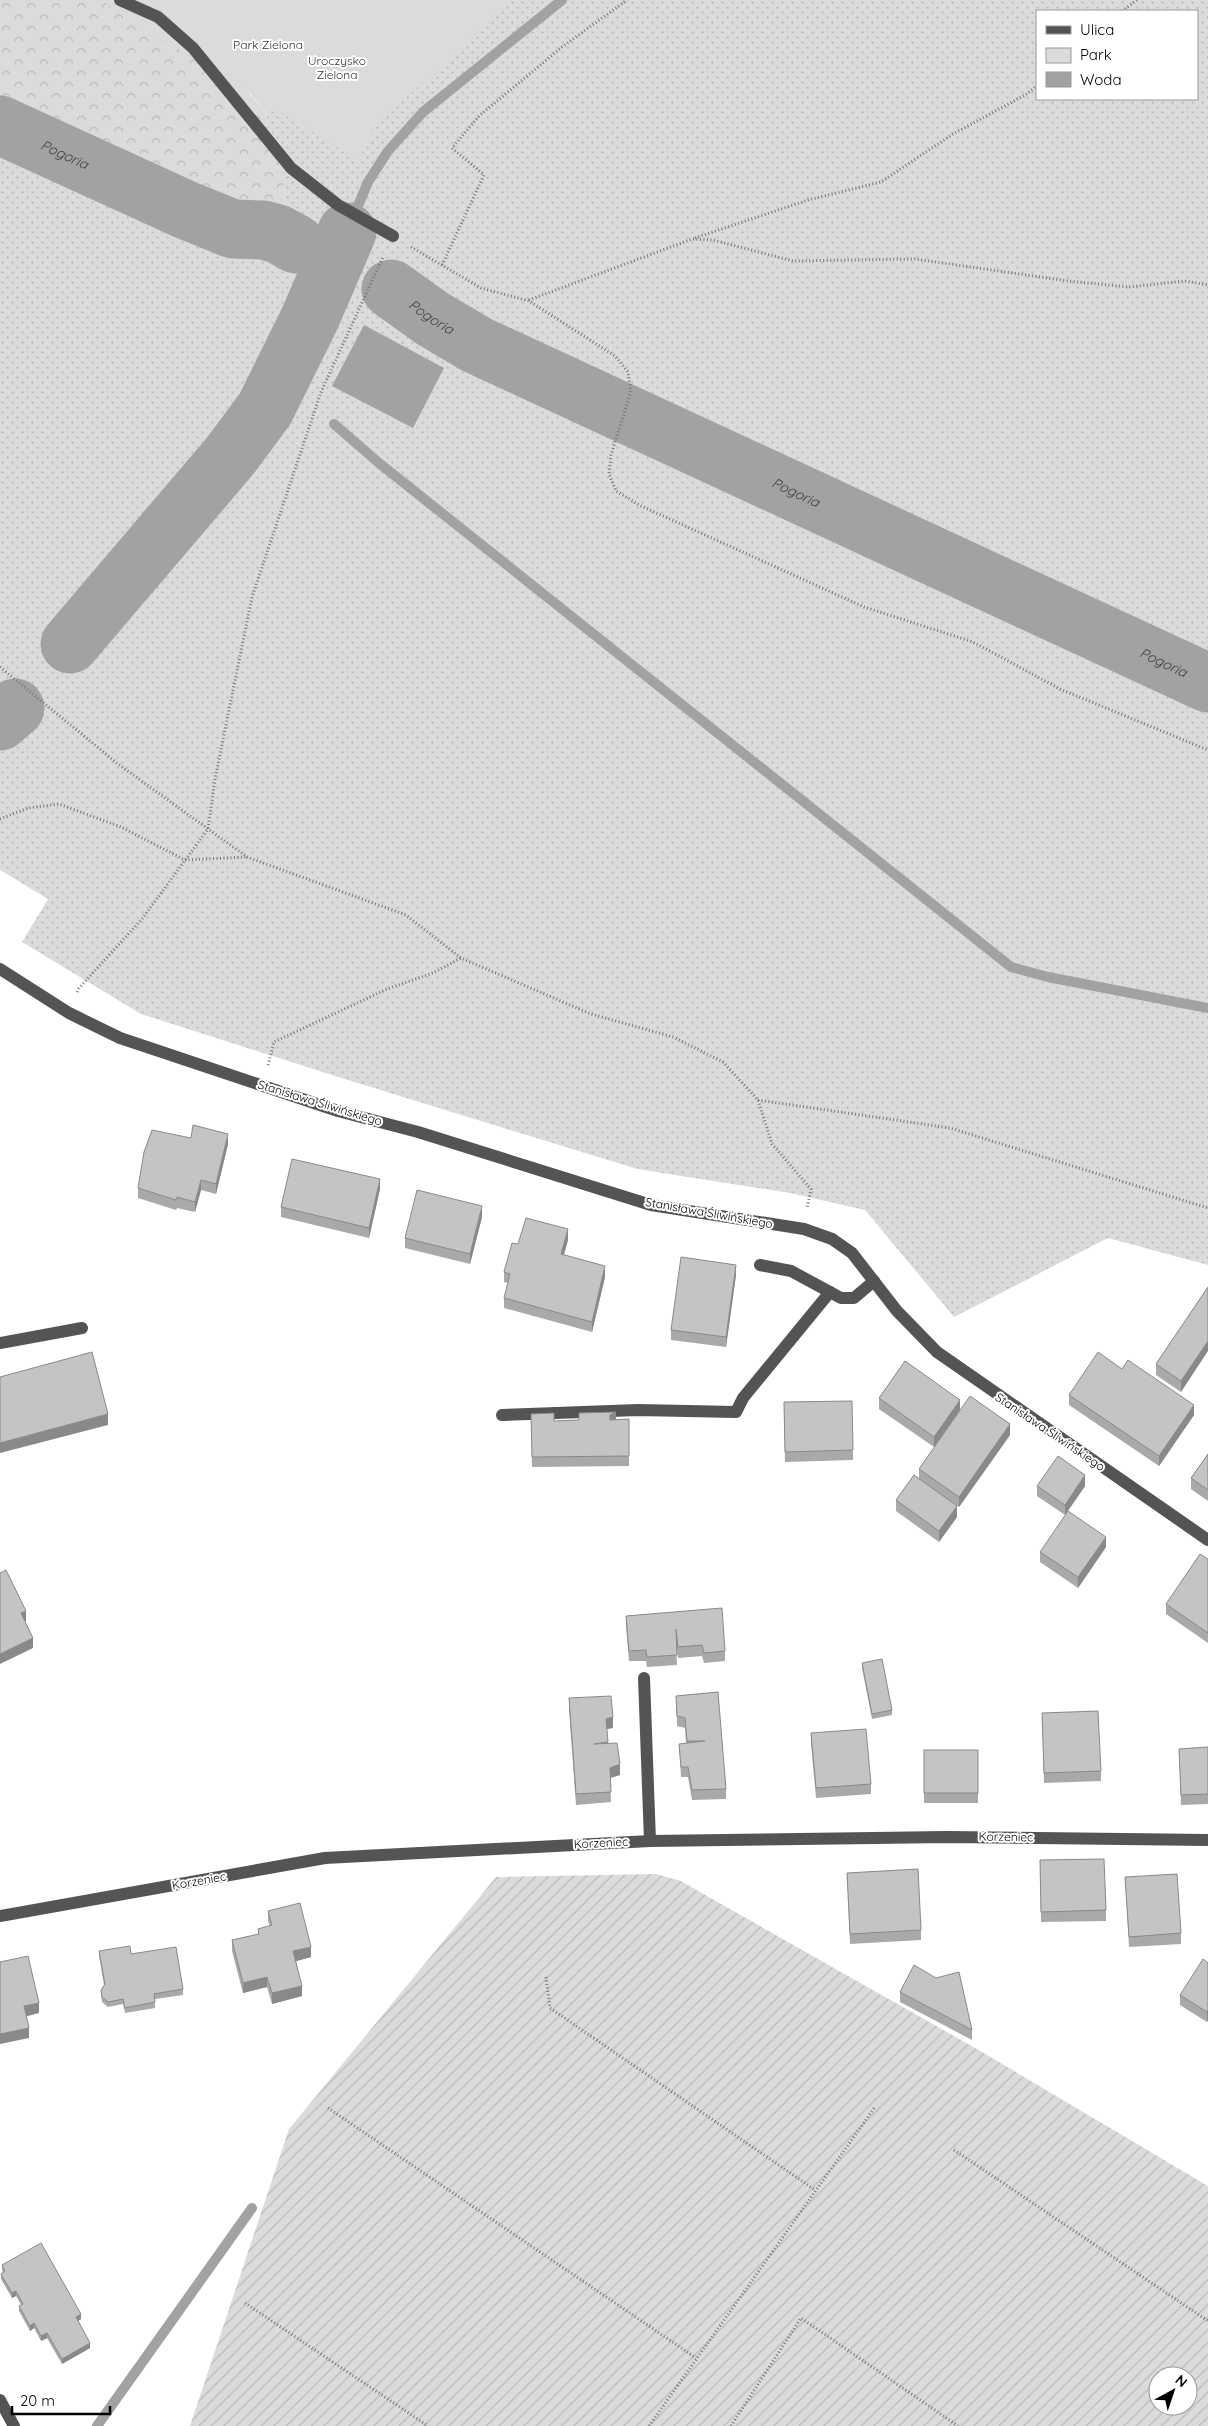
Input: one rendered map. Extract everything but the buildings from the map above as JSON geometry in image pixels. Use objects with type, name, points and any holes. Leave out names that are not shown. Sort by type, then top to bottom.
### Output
[{"type":"street","points":[[120,0],[158,17],[193,48],[291,168],[338,205],[393,236]]},
{"type":"street","name":"Stanisława Śliwińskiego","points":[[0,969],[69,1013],[120,1038],[338,1111],[418,1132],[651,1205],[804,1229],[832,1239],[852,1253],[897,1311],[937,1352],[1208,1540]]},
{"type":"street","points":[[760,1266],[791,1271],[841,1298],[854,1298],[874,1281]]},
{"type":"street","points":[[502,1415],[638,1410],[736,1412],[743,1398],[830,1292]]},
{"type":"street","points":[[0,1342],[82,1328]]},
{"type":"street","points":[[644,1678],[650,1840]]},
{"type":"street","name":"Korzeniec","points":[[0,1916],[325,1858],[650,1840],[947,1837],[1208,1840]]},
{"type":"street","points":[[0,2400],[14,2426]]},
{"type":"path","points":[[442,265],[484,175],[452,148],[479,116],[562,47],[627,0]]},
{"type":"path","points":[[1123,10],[1137,0]]},
{"type":"path","points":[[529,300],[692,239],[808,200],[881,182],[953,134],[1027,94],[1036,86]]},
{"type":"path","points":[[69,1013],[79,988],[142,918],[208,829],[214,780],[252,597],[321,392],[393,236],[481,288],[529,300],[615,356],[628,372],[630,391],[611,455],[609,474],[616,490],[641,506],[864,607],[973,642],[1060,689],[1208,750]]},
{"type":"path","points":[[692,239],[713,240],[794,261],[915,258],[1068,281],[1129,286],[1185,281],[1208,285]]},
{"type":"path","points":[[0,667],[118,764],[247,857],[406,915],[461,958],[591,1014],[673,1037],[723,1062],[758,1100],[772,1144],[811,1189],[804,1229]]},
{"type":"path","points":[[0,819],[28,808],[59,804],[121,827],[185,860],[247,857]]},
{"type":"path","points":[[263,1085],[274,1042],[387,989],[433,973],[461,958]]},
{"type":"path","points":[[758,1100],[950,1128],[1208,1208]]},
{"type":"path","points":[[546,1976],[550,2008],[815,2190]]},
{"type":"path","points":[[649,2426],[875,2107]]},
{"type":"path","points":[[328,2108],[696,2358]]},
{"type":"path","points":[[954,2150],[1208,2321]]},
{"type":"path","points":[[245,2303],[428,2426]]},
{"type":"path","points":[[731,2426],[801,2318],[958,2426]]},
{"type":"green space","points":[[0,0],[145,0],[206,41],[265,112],[284,178],[286,217],[247,218],[0,100]]},
{"type":"green space","name":"Uroczysko Zielona","points":[[100,0],[509,0],[440,68],[379,121],[358,160],[271,106],[265,112],[250,93]]},
{"type":"green space","points":[[501,0],[1208,0],[1208,1265],[1108,1238],[954,1317],[865,1210],[790,1193],[637,1169],[335,1076],[141,1014],[22,942],[48,899],[0,870],[0,100],[286,217],[284,178],[265,112],[355,21]]},
{"type":"green space","points":[[656,1874],[681,1881],[977,2049],[1208,2186],[1208,2426],[190,2426],[289,2129],[496,1877]]},
{"type":"water","points":[[364,325],[444,368],[413,428],[332,386]]},
{"type":"waterway","points":[[347,232],[368,182],[388,151],[423,112],[562,0]]},
{"type":"waterway","name":"Pogoria","points":[[0,125],[186,210],[233,229],[263,230],[278,234],[296,244]]},
{"type":"waterway","points":[[70,644],[230,456],[265,409],[310,318],[347,232]]},
{"type":"waterway","name":"Pogoria","points":[[391,289],[433,319],[477,345],[1208,683]]},
{"type":"waterway","points":[[280,381],[291,389]]},
{"type":"waterway","points":[[334,424],[379,463],[1011,967],[1048,977],[1208,1008]]},
{"type":"waterway","points":[[0,721],[15,708]]},
{"type":"waterway","points":[[97,2426],[252,2208]]},
{"type":"park label","name":"Park Zielona","points":[[268,45]]}]
